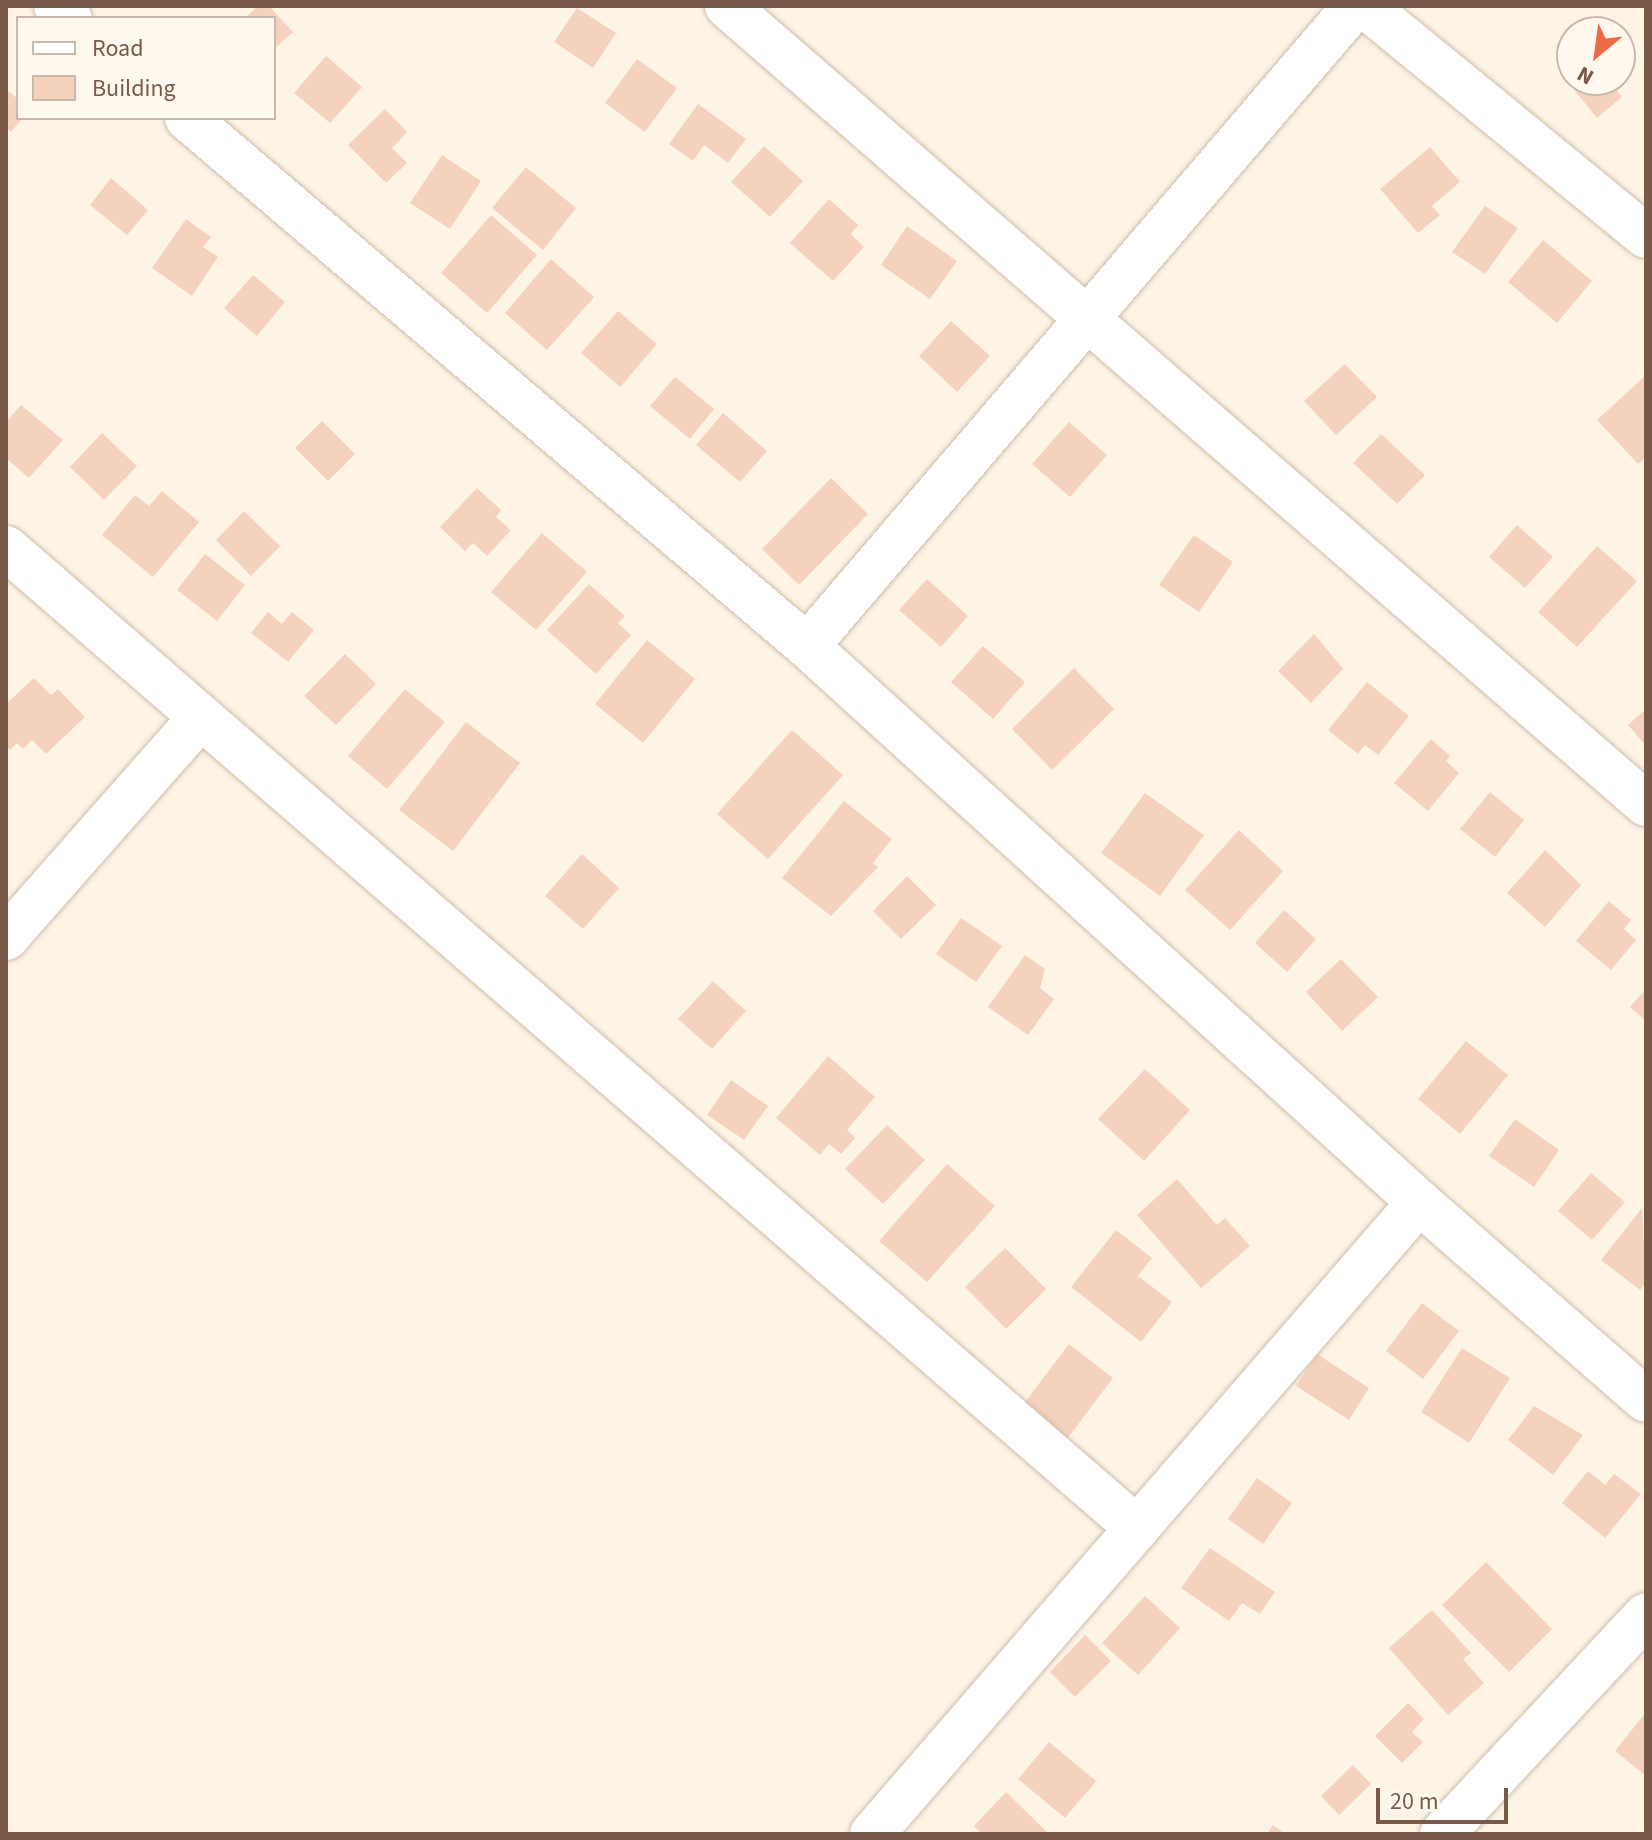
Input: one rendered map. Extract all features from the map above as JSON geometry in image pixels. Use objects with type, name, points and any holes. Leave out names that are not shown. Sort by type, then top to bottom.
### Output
[{"type":"street","points":[[727,6],[1085,322],[1646,804]]},
{"type":"street","points":[[807,646],[1355,6]]},
{"type":"street","points":[[1365,6],[1646,236]]},
{"type":"street","points":[[189,120],[807,646],[1419,1202],[1646,1400]]},
{"type":"street","points":[[6,548],[198,720],[1137,1528]]},
{"type":"street","points":[[6,938],[198,720]]},
{"type":"street","points":[[872,1834],[1419,1202]]},
{"type":"street","points":[[1442,1834],[1646,1615]]},
{"type":"building","points":[[258,6],[269,6],[293,32],[276,47],[276,16],[247,16]]},
{"type":"building","points":[[577,8],[616,33],[593,68],[554,42]]},
{"type":"building","points":[[326,56],[362,87],[330,123],[294,93]]},
{"type":"building","points":[[637,59],[677,88],[645,132],[605,103]]},
{"type":"building","points":[[6,89],[16,97],[16,120],[21,120],[11,132],[6,127]]},
{"type":"building","points":[[1579,96],[1621,96],[1622,97],[1597,118]]},
{"type":"building","points":[[698,104],[746,139],[728,163],[704,145],[693,161],[669,144]]},
{"type":"building","points":[[385,109],[407,132],[392,148],[407,163],[386,183],[348,145]]},
{"type":"building","points":[[764,146],[803,181],[770,217],[731,182]]},
{"type":"building","points":[[1430,147],[1460,182],[1432,206],[1440,215],[1418,233],[1380,189]]},
{"type":"building","points":[[442,155],[481,181],[450,229],[410,203]]},
{"type":"building","points":[[526,167],[576,208],[543,250],[492,208]]},
{"type":"building","points":[[111,178],[148,210],[127,235],[90,205]]},
{"type":"building","points":[[829,199],[858,225],[851,234],[864,247],[833,281],[790,243]]},
{"type":"building","points":[[1485,206],[1518,228],[1485,274],[1452,252]]},
{"type":"building","points":[[491,215],[537,255],[487,313],[441,273]]},
{"type":"building","points":[[186,219],[211,237],[203,247],[218,257],[192,296],[152,268]]},
{"type":"building","points":[[907,226],[957,261],[930,299],[881,265]]},
{"type":"building","points":[[1543,240],[1592,281],[1557,323],[1508,282]]},
{"type":"building","points":[[551,259],[594,297],[547,350],[505,313]]},
{"type":"building","points":[[253,275],[285,302],[257,336],[224,308]]},
{"type":"building","points":[[618,311],[657,344],[620,387],[581,353]]},
{"type":"building","points":[[951,321],[990,356],[957,392],[919,356]]},
{"type":"building","points":[[1345,364],[1377,397],[1336,435],[1304,401]]},
{"type":"building","points":[[1646,375],[1646,456],[1638,464],[1597,420]]},
{"type":"building","points":[[675,377],[714,409],[690,439],[650,406]]},
{"type":"building","points":[[21,405],[63,440],[29,478],[6,458],[6,422]]},
{"type":"building","points":[[723,413],[767,451],[740,482],[696,445]]},
{"type":"building","points":[[322,421],[355,454],[328,481],[295,448]]},
{"type":"building","points":[[1069,422],[1107,455],[1070,497],[1032,464]]},
{"type":"building","points":[[102,433],[137,466],[104,500],[70,467]]},
{"type":"building","points":[[1381,434],[1425,475],[1397,504],[1353,463]]},
{"type":"building","points":[[831,478],[868,514],[799,585],[762,549]]},
{"type":"building","points":[[477,488],[501,510],[496,517],[511,530],[487,556],[473,543],[465,551],[440,527]]},
{"type":"building","points":[[162,491],[199,522],[153,577],[102,535],[135,495],[149,506]]},
{"type":"building","points":[[244,511],[280,546],[251,576],[216,540]]},
{"type":"building","points":[[1517,525],[1553,557],[1525,588],[1489,557]]},
{"type":"building","points":[[542,533],[587,572],[536,630],[491,592]]},
{"type":"building","points":[[1194,535],[1233,562],[1199,612],[1159,585]]},
{"type":"building","points":[[1597,546],[1637,581],[1577,647],[1538,612]]},
{"type":"building","points":[[205,554],[245,585],[217,621],[177,590]]},
{"type":"building","points":[[927,579],[968,616],[941,647],[899,610]]},
{"type":"building","points":[[589,584],[625,616],[618,623],[631,635],[596,674],[547,630]]},
{"type":"building","points":[[268,612],[282,624],[292,612],[314,630],[288,662],[251,633]]},
{"type":"building","points":[[1314,634],[1343,669],[1311,703],[1278,671]]},
{"type":"building","points":[[647,640],[695,679],[643,743],[595,704]]},
{"type":"building","points":[[983,646],[1025,682],[993,719],[951,682]]},
{"type":"building","points":[[345,654],[376,684],[336,725],[304,696]]},
{"type":"building","points":[[1074,668],[1114,709],[1052,770],[1012,729]]},
{"type":"building","points":[[34,678],[51,695],[58,689],[85,717],[46,754],[32,740],[23,749],[17,743],[10,750],[6,746],[6,704]]},
{"type":"building","points":[[1367,682],[1409,716],[1378,755],[1365,745],[1358,754],[1328,730]]},
{"type":"building","points":[[405,689],[445,722],[387,789],[348,756]]},
{"type":"building","points":[[1646,709],[1646,746],[1628,725]]},
{"type":"building","points":[[466,722],[520,763],[453,851],[399,810]]},
{"type":"building","points":[[792,730],[843,775],[768,859],[717,814]]},
{"type":"building","points":[[1431,739],[1450,756],[1446,761],[1459,773],[1428,811],[1394,783]]},
{"type":"building","points":[[1490,792],[1524,820],[1495,857],[1460,829]]},
{"type":"building","points":[[1145,793],[1204,835],[1160,896],[1101,853]]},
{"type":"building","points":[[844,801],[892,839],[873,863],[878,867],[831,916],[782,878]]},
{"type":"building","points":[[1239,830],[1283,871],[1230,930],[1185,890]]},
{"type":"building","points":[[1545,850],[1581,885],[1545,927],[1507,893]]},
{"type":"building","points":[[582,854],[619,888],[583,929],[545,896]]},
{"type":"building","points":[[907,876],[936,905],[901,939],[873,911]]},
{"type":"building","points":[[1609,901],[1631,920],[1624,929],[1636,940],[1611,970],[1576,941]]},
{"type":"building","points":[[1284,910],[1316,939],[1287,972],[1255,943]]},
{"type":"building","points":[[961,918],[1002,946],[976,982],[936,954]]},
{"type":"building","points":[[1025,955],[1045,969],[1040,988],[1054,999],[1028,1035],[988,1007]]},
{"type":"building","points":[[1341,959],[1378,997],[1342,1031],[1306,992]]},
{"type":"building","points":[[713,981],[746,1011],[712,1049],[678,1019]]},
{"type":"building","points":[[1646,989],[1646,1021],[1630,1007]]},
{"type":"building","points":[[1466,1041],[1508,1075],[1460,1134],[1418,1099]]},
{"type":"building","points":[[828,1056],[875,1097],[847,1130],[855,1138],[841,1154],[829,1144],[820,1155],[776,1118]]},
{"type":"building","points":[[1145,1069],[1190,1110],[1144,1161],[1098,1119]]},
{"type":"building","points":[[731,1080],[768,1106],[744,1140],[707,1115]]},
{"type":"building","points":[[1515,1119],[1559,1150],[1534,1187],[1489,1156]]},
{"type":"building","points":[[887,1125],[925,1160],[883,1204],[845,1169]]},
{"type":"building","points":[[947,1164],[995,1206],[927,1282],[879,1241]]},
{"type":"building","points":[[1591,1173],[1625,1202],[1592,1240],[1558,1211]]},
{"type":"building","points":[[1177,1179],[1217,1225],[1225,1218],[1250,1246],[1201,1288],[1137,1215]]},
{"type":"building","points":[[1642,1208],[1646,1282],[1640,1290],[1601,1260]]},
{"type":"building","points":[[1116,1230],[1152,1258],[1138,1276],[1172,1302],[1141,1342],[1071,1287]]},
{"type":"building","points":[[1005,1248],[1046,1289],[1006,1329],[965,1287]]},
{"type":"building","points":[[1422,1303],[1459,1331],[1423,1379],[1386,1351]]},
{"type":"building","points":[[1069,1344],[1113,1378],[1064,1443],[1019,1410]]},
{"type":"building","points":[[1462,1348],[1510,1378],[1469,1443],[1421,1412]]},
{"type":"building","points":[[1317,1354],[1369,1388],[1349,1420],[1296,1386]]},
{"type":"building","points":[[1534,1406],[1583,1435],[1553,1475],[1508,1440]]},
{"type":"building","points":[[1588,1471],[1605,1485],[1614,1474],[1641,1494],[1605,1538],[1562,1503]]},
{"type":"building","points":[[1257,1478],[1292,1503],[1263,1544],[1228,1519]]},
{"type":"building","points":[[1210,1548],[1275,1592],[1260,1614],[1242,1603],[1229,1621],[1181,1588]]},
{"type":"building","points":[[1486,1562],[1552,1629],[1509,1672],[1442,1605]]},
{"type":"building","points":[[1145,1596],[1180,1628],[1138,1675],[1102,1643]]},
{"type":"building","points":[[1432,1610],[1471,1653],[1463,1659],[1484,1683],[1448,1715],[1389,1648]]},
{"type":"building","points":[[1085,1635],[1111,1661],[1075,1697],[1050,1672]]},
{"type":"building","points":[[1408,1703],[1424,1719],[1412,1732],[1423,1742],[1402,1763],[1375,1736]]},
{"type":"building","points":[[1646,1712],[1646,1776],[1615,1751]]},
{"type":"building","points":[[1049,1742],[1096,1781],[1065,1818],[1018,1779]]},
{"type":"building","points":[[1353,1765],[1371,1784],[1339,1815],[1321,1796]]},
{"type":"building","points":[[1006,1792],[1049,1834],[982,1834],[974,1826]]},
{"type":"building","points":[[1273,1825],[1285,1834],[1267,1834]]}]
